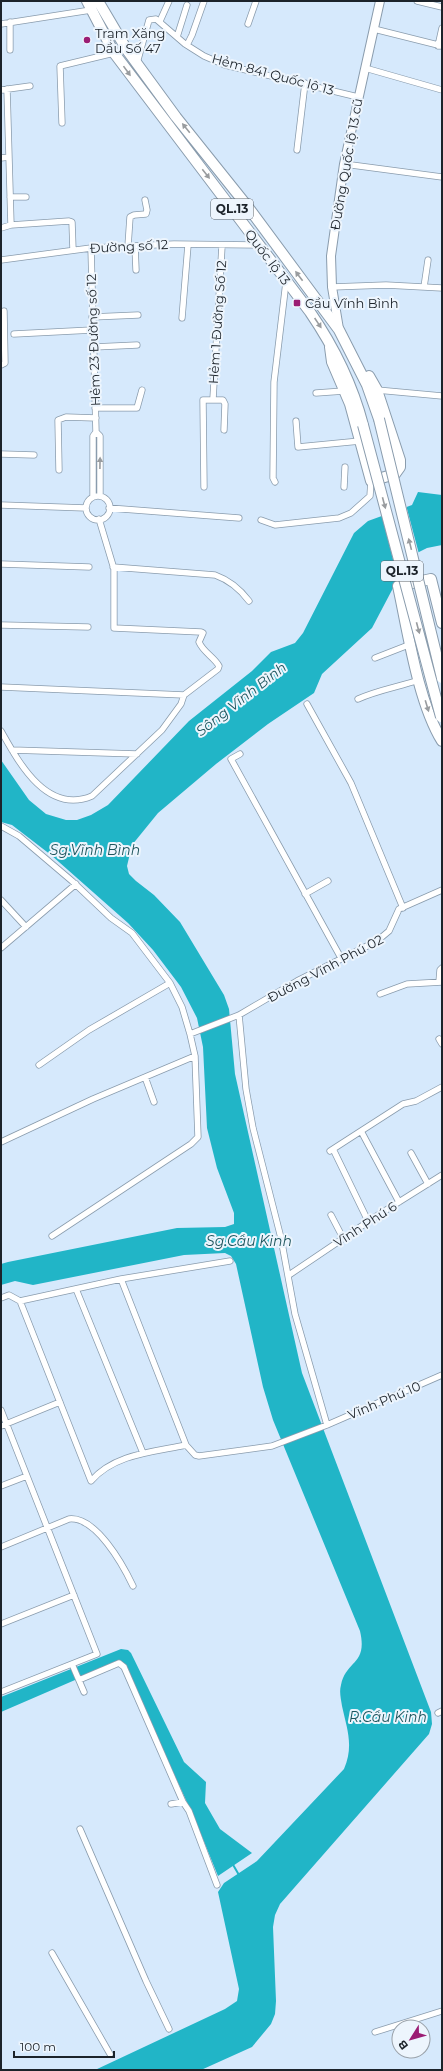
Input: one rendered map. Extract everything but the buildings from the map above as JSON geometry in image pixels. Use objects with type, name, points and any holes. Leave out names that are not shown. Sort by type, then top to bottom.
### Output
[{"type":"highway","name":"Quốc lộ 13","points":[[98,1],[137,63],[248,207],[345,340],[367,385],[379,419],[442,678]]},
{"type":"highway","name":"Quốc lộ 13","points":[[89,6],[114,53],[330,341],[355,396],[442,718]]},
{"type":"highway","points":[[330,341],[329,355],[350,404],[371,481],[395,474],[400,467],[400,460],[377,390],[356,352],[345,340]]},
{"type":"highway","points":[[442,623],[431,579],[398,586],[419,680],[431,719],[442,741]]},
{"type":"street","points":[[137,63],[149,20],[156,19],[160,21],[168,1]]},
{"type":"street","points":[[187,45],[204,1]]},
{"type":"street","points":[[248,24],[256,1]]},
{"type":"street","name":"Đường Quốc lộ 13 cũ","points":[[339,330],[332,287],[331,256],[344,164],[380,1]]},
{"type":"street","points":[[417,1],[442,7]]},
{"type":"street","points":[[177,38],[187,5]]},
{"type":"street","points":[[1,24],[89,6]]},
{"type":"street","name":"Hẻm 841 Quốc lộ 13","points":[[160,21],[177,38],[187,45],[204,56],[226,65],[358,97]]},
{"type":"street","points":[[10,22],[10,50]]},
{"type":"street","points":[[374,29],[440,46],[442,28]]},
{"type":"street","points":[[62,123],[60,66],[114,53]]},
{"type":"street","points":[[365,68],[442,90]]},
{"type":"street","points":[[297,150],[305,83]]},
{"type":"street","points":[[11,225],[9,157],[4,90],[30,86]]},
{"type":"street","points":[[1,158],[9,157]]},
{"type":"street","points":[[344,164],[442,177]]},
{"type":"street","points":[[10,196],[26,197]]},
{"type":"street","points":[[128,246],[130,218],[134,215],[146,214],[147,210],[145,200]]},
{"type":"street","points":[[1,228],[11,225],[72,222],[73,250]]},
{"type":"street","points":[[182,318],[188,245]]},
{"type":"street","name":"Đường số 12","points":[[1,260],[91,248],[128,246],[258,245]]},
{"type":"street","points":[[135,246],[136,270]]},
{"type":"street","name":"Hẻm 1 Đường Số 12","points":[[213,399],[222,246]]},
{"type":"street","name":"Hẻm 23 Đường số 12","points":[[91,248],[92,330],[94,347],[96,432],[100,436],[96,497]]},
{"type":"street","points":[[424,287],[428,260]]},
{"type":"street","points":[[275,482],[273,478],[273,400],[286,281]]},
{"type":"street","points":[[332,287],[386,285],[442,288]]},
{"type":"street","points":[[1,365],[5,363],[4,310]]},
{"type":"street","points":[[92,317],[138,315]]},
{"type":"street","points":[[14,334],[92,330]]},
{"type":"street","points":[[94,347],[137,345]]},
{"type":"street","points":[[95,408],[137,408],[142,390]]},
{"type":"street","points":[[377,390],[442,396]]},
{"type":"street","points":[[316,393],[344,391]]},
{"type":"street","name":"Hẻm 1 Đường Số 12","points":[[204,487],[203,400],[223,400],[225,404],[224,430]]},
{"type":"street","points":[[59,470],[58,420],[66,417],[96,418]]},
{"type":"street","points":[[296,421],[298,447],[360,441]]},
{"type":"street","points":[[1,454],[34,455]]},
{"type":"street","points":[[344,487],[345,467]]},
{"type":"street","points":[[261,520],[275,525],[339,518],[351,513],[370,496],[371,481]]},
{"type":"street","points":[[96,497],[108,502],[109,508],[108,514],[99,520],[89,516],[86,508],[89,500],[96,497]]},
{"type":"street","points":[[1,505],[86,508]]},
{"type":"street","points":[[109,508],[239,518]]},
{"type":"street","points":[[1,731],[24,768],[39,785],[60,798],[73,801],[92,796],[162,730],[181,704],[184,695],[218,670],[219,666],[199,642],[203,633],[114,628],[113,567],[99,520]]},
{"type":"street","points":[[1,564],[90,567]]},
{"type":"street","points":[[113,567],[214,575],[224,578],[242,592],[249,601]]},
{"type":"street","points":[[1,625],[88,627]]},
{"type":"street","points":[[375,658],[411,644]]},
{"type":"street","points":[[358,699],[378,690],[401,686],[419,680]]},
{"type":"street","points":[[1,687],[184,695]]},
{"type":"street","points":[[307,704],[351,783],[403,908],[442,890]]},
{"type":"street","points":[[12,750],[137,754]]},
{"type":"street","points":[[240,754],[231,759],[341,958]]},
{"type":"street","points":[[1,826],[19,836],[76,884],[111,918],[132,933],[170,983],[182,1007],[195,1056],[198,1137],[191,1144],[52,1236]]},
{"type":"street","points":[[305,894],[328,881]]},
{"type":"street","points":[[1,948],[76,884]]},
{"type":"street","points":[[1,900],[26,927]]},
{"type":"street","name":"Đường Vĩnh Phú 02","points":[[190,1034],[237,1016],[341,958],[383,938],[389,931],[398,912],[403,908]]},
{"type":"street","points":[[380,994],[407,984],[441,982],[440,970],[442,968]]},
{"type":"street","points":[[39,1064],[89,1030],[170,983]]},
{"type":"street","points":[[237,1016],[246,1089],[253,1128],[288,1275],[294,1314],[324,1426]]},
{"type":"street","points":[[1,1142],[93,1099],[195,1056]]},
{"type":"street","points":[[145,1078],[154,1102]]},
{"type":"street","points":[[368,1221],[332,1151],[403,1104],[416,1101],[442,1087]]},
{"type":"street","points":[[361,1131],[399,1202]]},
{"type":"street","points":[[411,1153],[428,1184]]},
{"type":"street","name":"Vĩnh Phú 6","points":[[288,1275],[368,1221],[442,1175]]},
{"type":"street","points":[[331,1215],[343,1238]]},
{"type":"street","points":[[20,1301],[121,1279],[230,1260]]},
{"type":"street","points":[[1,1298],[9,1295],[20,1301],[91,1481],[104,1470],[130,1456],[186,1445],[121,1279]]},
{"type":"street","points":[[76,1289],[143,1453]]},
{"type":"street","name":"Vĩnh Phú 10","points":[[186,1445],[195,1454],[205,1457],[274,1445],[324,1426],[442,1375]]},
{"type":"street","points":[[4,1425],[60,1402]]},
{"type":"street","points":[[1,1410],[4,1425],[27,1476],[97,1654],[73,1665],[1,1692]]},
{"type":"street","points":[[1,1486],[27,1476]]},
{"type":"street","points":[[1,1547],[73,1519],[87,1524],[96,1531],[111,1550],[132,1586]]},
{"type":"street","points":[[1,1624],[74,1595]]},
{"type":"street","points":[[79,1679],[119,1663],[124,1667],[183,1802],[197,1829],[218,1885]]},
{"type":"street","points":[[73,1665],[84,1692]]},
{"type":"street","points":[[171,1804],[183,1802]]},
{"type":"street","points":[[80,1828],[146,1981],[169,2029]]},
{"type":"street","points":[[52,1952],[110,2054]]},
{"type":"street","points":[[375,2032],[442,2011]]},
{"type":"water","points":[[418,492],[442,495],[442,545],[427,548],[417,553],[402,571],[372,628],[322,674],[314,693],[268,724],[216,764],[158,813],[132,845],[127,866],[129,874],[154,895],[180,922],[224,995],[229,1009],[235,1074],[302,1373],[431,1712],[432,1724],[429,1734],[280,1904],[275,1915],[273,1927],[276,2001],[275,2014],[271,2024],[252,2047],[201,2070],[95,2070],[225,2009],[237,2001],[239,1989],[218,1892],[224,1883],[257,1861],[344,1769],[349,1753],[349,1738],[342,1706],[340,1688],[347,1671],[359,1656],[362,1642],[360,1631],[273,1420],[263,1387],[236,1264],[231,1256],[225,1253],[184,1255],[33,1285],[15,1281],[1,1285],[1,1264],[177,1228],[225,1227],[234,1224],[234,1213],[217,1168],[207,1128],[203,1047],[197,1018],[181,987],[153,950],[128,923],[51,855],[12,825],[1,822],[1,760],[29,800],[46,814],[66,820],[77,820],[91,815],[108,805],[189,721],[252,671],[271,652],[295,643],[303,633],[354,533],[368,521],[412,505]]},
{"type":"water","points":[[121,1649],[128,1650],[131,1653],[184,1762],[206,1782],[205,1803],[220,1829],[252,1853],[218,1876],[196,1822],[123,1663],[119,1661],[1,1712],[1,1697]]},
{"type":"pier","points":[[406,505],[419,554],[411,561],[399,582],[381,513]]},
{"type":"waterway","points":[[232,1863],[239,1875]]},
{"type":"place","name":"Trạm Xăng Dầu Số 47","points":[[87,40]]},
{"type":"place","name":"Cầu Vĩnh Bình","points":[[297,303]]},
{"type":"water label","name":"Sông Vĩnh Bình","points":[[241,699]]},
{"type":"water label","name":"Sg.Vĩnh Bình","points":[[95,850]]},
{"type":"water label","name":"Sg.Cầu Kinh","points":[[249,1241]]},
{"type":"water label","name":"R.Cầu Kinh","points":[[388,1717]]}]
